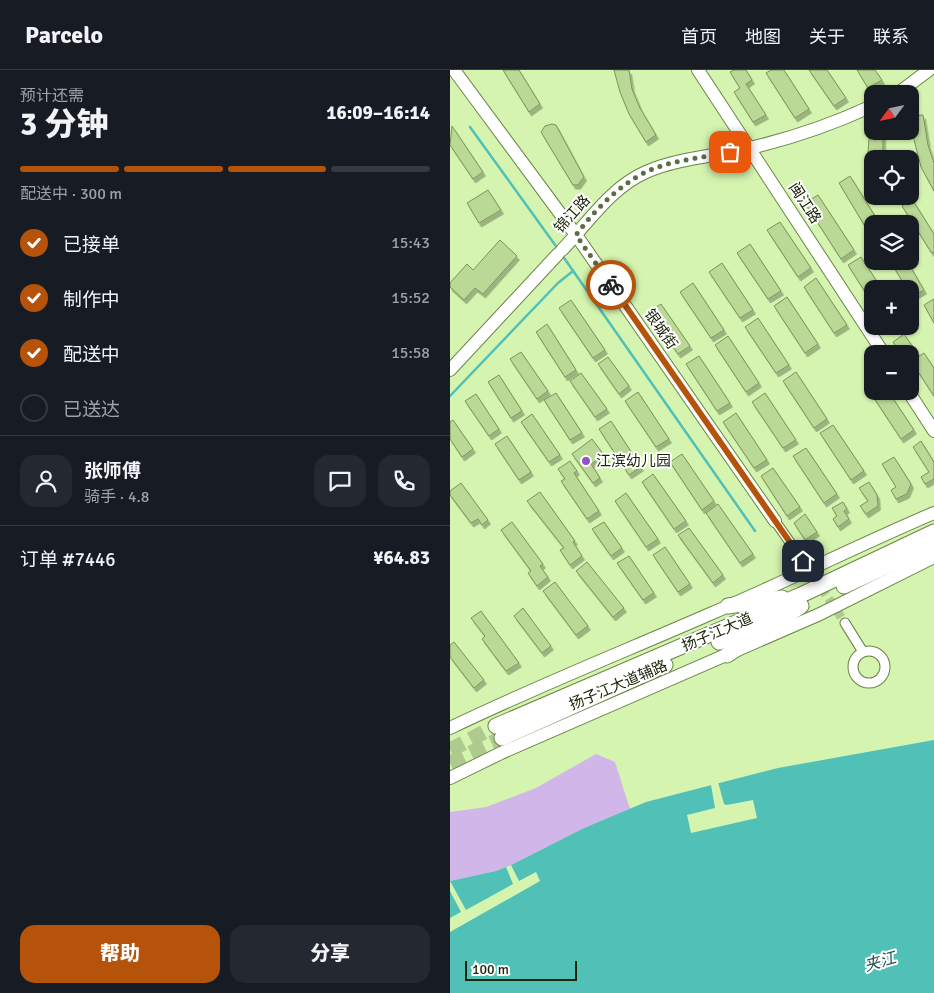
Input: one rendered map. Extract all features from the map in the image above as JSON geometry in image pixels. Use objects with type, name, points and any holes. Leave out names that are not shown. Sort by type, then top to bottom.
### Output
[{"type":"highway","name":"扬子江大道","points":[[499,732],[801,601],[932,535]]},
{"type":"highway","points":[[728,606],[801,601]]},
{"type":"highway","points":[[727,655],[801,601]]},
{"type":"street","name":"银城街","points":[[454,70],[576,235],[803,561]]},
{"type":"street","name":"闽江路","points":[[698,70],[878,345]]},
{"type":"street","points":[[909,85],[929,70]]},
{"type":"street","name":"锦江路","points":[[450,370],[600,207],[625,185],[646,172],[673,164],[750,148],[828,126],[864,110]]},
{"type":"street","points":[[914,400],[934,431]]},
{"type":"street","name":"扬子江大道辅路","points":[[450,728],[934,513]]},
{"type":"street","name":"扬子江大道辅路","points":[[450,778],[501,753],[820,614],[934,557]]},
{"type":"street","points":[[845,623],[864,652]]},
{"type":"shaded area","points":[[596,754],[615,762],[630,809],[584,828],[496,871],[450,881],[450,812],[486,807],[536,788]]},
{"type":"water","name":"夹江","points":[[934,740],[934,993],[450,993],[450,881],[496,871],[511,865],[584,828],[646,802],[778,768]]},
{"type":"pier","points":[[718,782],[724,804],[753,800],[757,818],[691,833],[687,815],[715,808],[711,785]]},
{"type":"pier","points":[[511,865],[519,881],[536,872],[540,881],[450,932],[450,918],[461,912],[450,891],[450,881],[466,910],[513,884],[506,867]]},
{"type":"building","points":[[503,70],[519,70],[540,104],[529,112]]},
{"type":"building","points":[[614,70],[629,70],[632,89],[640,108],[656,135],[646,142],[629,114]]},
{"type":"building","points":[[746,70],[752,80],[746,84],[766,115],[753,122],[734,92],[740,88],[730,72]]},
{"type":"building","points":[[771,70],[784,70],[809,109],[795,118],[766,73]]},
{"type":"building","points":[[809,70],[827,70],[846,98],[834,106]]},
{"type":"building","points":[[857,70],[875,70],[882,80],[873,85],[866,85]]},
{"type":"building","points":[[919,115],[923,115],[928,145],[934,163],[934,191],[921,167],[919,150],[917,150],[914,140],[919,140]]},
{"type":"building","points":[[556,125],[584,177],[578,185],[573,185],[541,132],[545,126]]},
{"type":"building","points":[[452,126],[483,172],[473,179],[450,145]]},
{"type":"building","points":[[869,140],[883,140],[883,150],[868,150]]},
{"type":"building","points":[[850,176],[864,198],[864,205],[868,205],[874,215],[864,215],[864,225],[839,183]]},
{"type":"building","points":[[488,190],[501,210],[479,223],[467,203]]},
{"type":"building","points":[[818,195],[854,250],[841,259],[805,203]]},
{"type":"building","points":[[916,205],[934,234],[934,253],[931,252],[919,233],[919,215],[908,215],[902,206]]},
{"type":"building","points":[[780,222],[811,268],[798,277],[767,230]]},
{"type":"building","points":[[500,240],[517,256],[483,294],[475,288],[464,300],[450,287],[450,283],[467,264],[473,270]]},
{"type":"building","points":[[750,244],[781,291],[768,299],[737,253]]},
{"type":"building","points":[[861,257],[864,262],[864,270],[870,270],[876,280],[864,280],[864,290],[848,265]]},
{"type":"building","points":[[722,263],[753,310],[740,318],[709,272]]},
{"type":"building","points":[[895,270],[912,270],[918,280],[902,280]]},
{"type":"building","points":[[816,278],[847,325],[834,333],[804,287]]},
{"type":"building","points":[[919,281],[924,290],[919,293]]},
{"type":"building","points":[[693,283],[724,330],[711,338],[680,292]]},
{"type":"building","points":[[787,297],[818,344],[805,353],[774,306]]},
{"type":"building","points":[[934,299],[934,323],[924,305]]},
{"type":"building","points":[[571,300],[605,350],[593,358],[559,308]]},
{"type":"building","points":[[661,304],[690,346],[678,354],[649,312]]},
{"type":"building","points":[[758,318],[789,365],[776,373],[745,327]]},
{"type":"building","points":[[547,324],[576,370],[565,377],[536,332]]},
{"type":"building","points":[[905,335],[912,345],[895,345],[893,342]]},
{"type":"building","points":[[728,336],[759,383],[746,392],[715,345]]},
{"type":"building","points":[[521,352],[548,391],[537,399],[510,359]]},
{"type":"building","points":[[924,353],[934,368],[934,396],[919,373],[919,356]]},
{"type":"building","points":[[699,356],[730,403],[717,411],[686,364]]},
{"type":"building","points":[[608,357],[629,386],[619,394],[598,364]]},
{"type":"building","points":[[796,372],[827,419],[814,428],[783,381]]},
{"type":"building","points":[[581,373],[607,409],[595,417],[570,381]]},
{"type":"building","points":[[499,375],[522,411],[511,418],[488,382]]},
{"type":"building","points":[[638,392],[669,439],[656,447],[625,401]]},
{"type":"building","points":[[556,393],[582,433],[570,440],[544,400]]},
{"type":"building","points":[[765,393],[796,440],[783,448],[752,402]]},
{"type":"building","points":[[476,394],[499,429],[489,436],[465,401]]},
{"type":"building","points":[[875,400],[894,400],[914,430],[901,439]]},
{"type":"building","points":[[736,413],[767,460],[754,468],[723,422]]},
{"type":"building","points":[[532,414],[560,455],[549,462],[521,422]]},
{"type":"building","points":[[453,420],[473,449],[462,457],[450,439],[450,422]]},
{"type":"building","points":[[611,421],[641,467],[629,475],[599,429]]},
{"type":"building","points":[[833,425],[864,471],[851,480],[820,433]]},
{"type":"building","points":[[507,436],[531,472],[519,480],[495,444]]},
{"type":"building","name":"江滨幼儿园","points":[[592,439],[609,462],[601,464],[597,460],[591,464],[600,478],[593,483],[572,454]]},
{"type":"building","points":[[921,441],[934,462],[934,479],[925,484],[921,477],[929,472],[913,447]]},
{"type":"building","points":[[806,448],[837,494],[824,503],[793,456]]},
{"type":"building","points":[[682,454],[714,501],[702,510],[670,462]]},
{"type":"building","points":[[894,457],[911,484],[907,494],[896,499],[891,490],[896,487],[882,464]]},
{"type":"building","points":[[570,461],[577,471],[574,473],[599,511],[587,519],[561,481],[565,479],[558,469]]},
{"type":"building","points":[[773,468],[800,507],[787,516],[761,476]]},
{"type":"building","points":[[653,474],[686,521],[674,529],[642,482]]},
{"type":"building","points":[[869,482],[877,495],[878,506],[866,514],[860,506],[868,501],[859,488]]},
{"type":"building","points":[[461,483],[488,520],[482,525],[478,519],[471,523],[450,495],[450,491]]},
{"type":"building","points":[[540,492],[575,541],[573,542],[582,556],[570,565],[560,550],[564,548],[527,501]]},
{"type":"building","points":[[626,493],[658,539],[646,547],[615,501]]},
{"type":"building","points":[[843,502],[847,509],[844,511],[849,519],[838,527],[833,519],[837,516],[832,508]]},
{"type":"building","points":[[718,504],[753,554],[740,563],[706,513]]},
{"type":"building","points":[[805,514],[817,532],[805,540],[794,523]]},
{"type":"building","points":[[512,522],[543,564],[540,566],[548,577],[537,586],[528,573],[531,571],[501,530]]},
{"type":"building","points":[[604,522],[622,548],[611,556],[592,529]]},
{"type":"building","points":[[689,528],[723,575],[713,583],[678,535]]},
{"type":"building","points":[[665,547],[690,584],[678,592],[653,555]]},
{"type":"building","points":[[629,556],[654,593],[643,600],[617,563]]},
{"type":"building","points":[[587,562],[624,608],[613,617],[576,571]]},
{"type":"building","points":[[555,582],[588,626],[576,635],[543,591]]},
{"type":"building","points":[[523,608],[551,646],[542,653],[514,616]]},
{"type":"building","points":[[481,611],[519,663],[506,671],[482,639],[485,636],[471,618]]},
{"type":"building","points":[[454,642],[484,680],[474,688],[450,657],[450,645]]},
{"type":"waterway","points":[[470,127],[558,249]]},
{"type":"waterway","points":[[562,255],[755,531]]},
{"type":"waterway","points":[[450,396],[558,283],[573,271]]},
{"type":"tunnel","points":[[806,565],[845,623]]},
{"type":"tunnel","points":[[450,750],[496,726]]},
{"type":"tunnel","points":[[450,763],[502,738]]},
{"type":"way so far","points":[[611,285],[576,235],[583,225],[625,185],[646,172],[673,164],[730,152]]},
{"type":"place","name":"江滨幼儿园","points":[[586,461]]},
{"type":"route","points":[[611,285],[803,561]]}]
